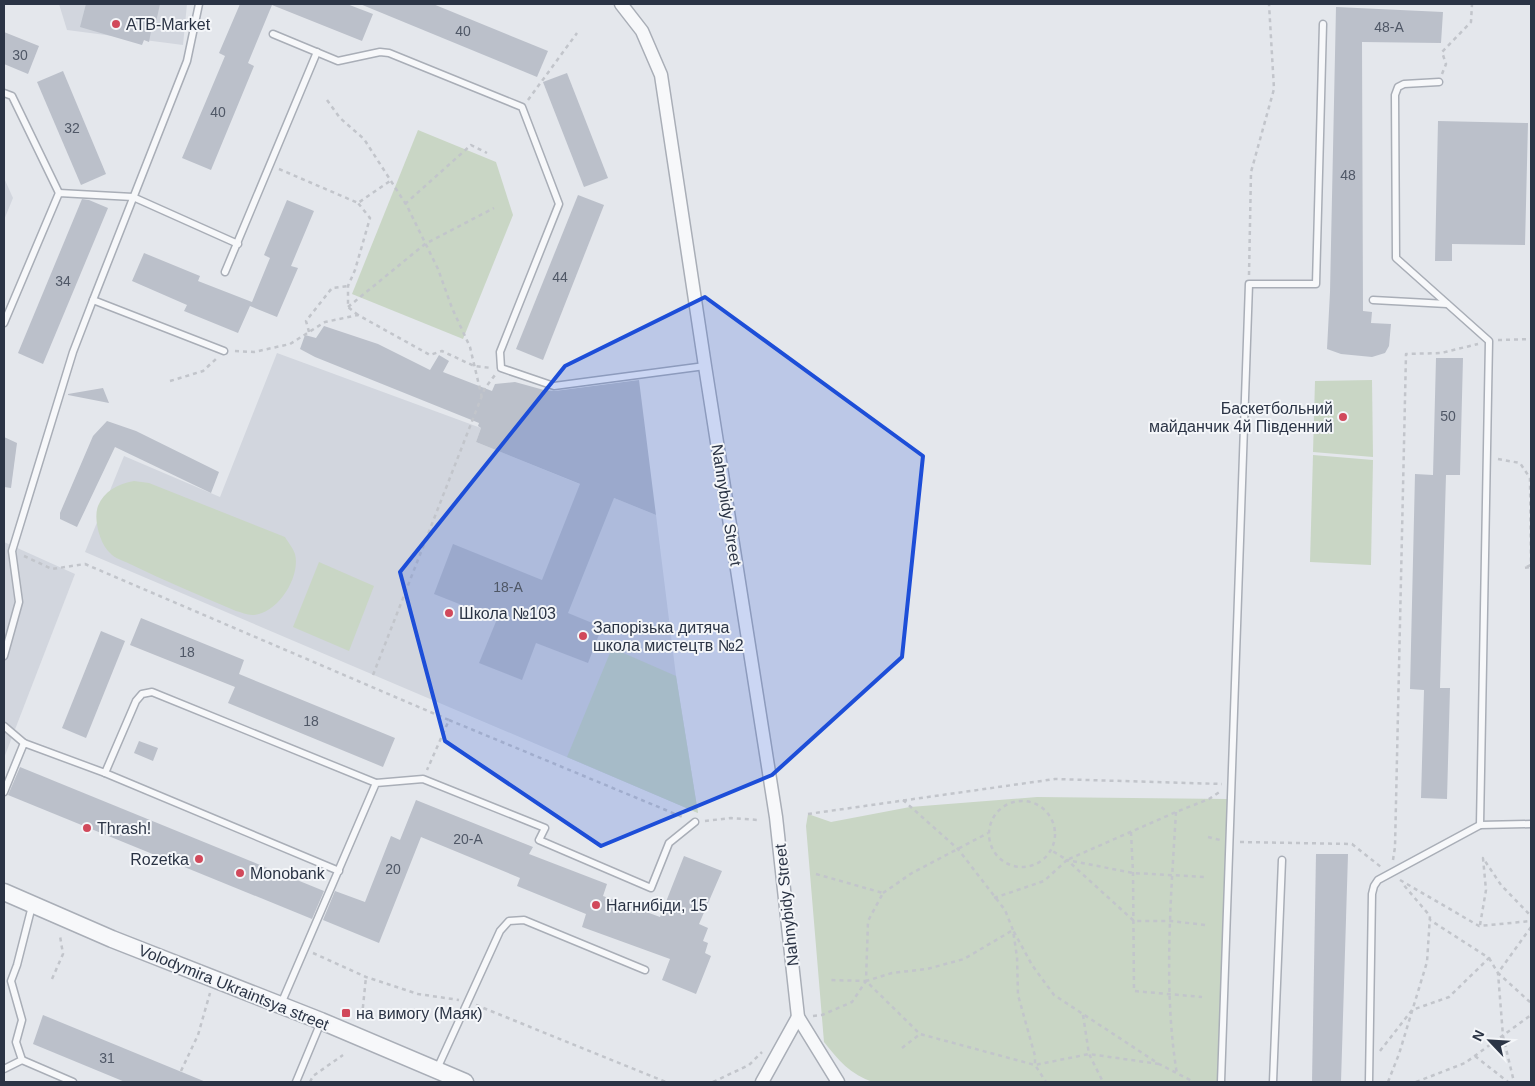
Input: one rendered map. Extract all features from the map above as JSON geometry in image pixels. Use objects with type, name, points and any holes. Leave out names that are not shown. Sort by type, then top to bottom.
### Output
[{"type":"street","name":"Nahnybidy Street","points":[[621,4],[642,31],[661,75],[776,817],[798,1017],[838,1082]]},
{"type":"street","name":"Volodymira Ukraintsya street","points":[[4,892],[112,939],[321,1021],[465,1082]]},
{"type":"street","points":[[762,1082],[798,1017]]},
{"type":"lane","points":[[4,656],[19,602],[12,552],[73,352],[187,61],[198,4]]},
{"type":"lane","points":[[1221,1082],[1249,284],[1316,284],[1323,24]]},
{"type":"lane","points":[[273,34],[338,61],[380,52],[389,53],[522,107],[559,204],[500,352],[501,368],[554,386],[705,366]]},
{"type":"lane","points":[[225,272],[316,52]]},
{"type":"lane","points":[[1439,82],[1404,84],[1398,87],[1395,95],[1396,258],[1488,341],[1480,825]]},
{"type":"lane","points":[[4,92],[12,96],[59,194],[4,323]]},
{"type":"lane","points":[[59,194],[133,197],[238,244]]},
{"type":"lane","points":[[93,300],[224,351]]},
{"type":"lane","points":[[1373,300],[1447,304]]},
{"type":"lane","points":[[105,773],[136,701],[142,694],[152,692],[376,783],[423,779],[545,828],[539,840],[651,888],[669,844],[695,822]]},
{"type":"lane","points":[[4,726],[24,743],[105,773],[338,871]]},
{"type":"lane","points":[[4,792],[24,743]]},
{"type":"lane","points":[[280,1005],[376,783]]},
{"type":"lane","points":[[1369,1082],[1372,894],[1374,886],[1378,880],[1480,825],[1531,824]]},
{"type":"lane","points":[[1274,1082],[1282,860]]},
{"type":"lane","points":[[32,905],[18,965],[11,980],[22,1020],[16,1042],[22,1060],[73,1082]]},
{"type":"lane","points":[[436,1070],[500,931],[509,921],[524,920],[645,970]]},
{"type":"lane","points":[[296,1082],[321,1021]]},
{"type":"lane","points":[[4,1069],[22,1060]]},
{"type":"path","points":[[1249,284],[1251,172],[1274,89],[1269,4]]},
{"type":"path","points":[[1439,82],[1446,64],[1442,52],[1471,22],[1472,4]]},
{"type":"path","points":[[522,107],[577,33]]},
{"type":"path","points":[[327,100],[340,118],[364,139],[405,204],[426,244],[470,347],[482,398]]},
{"type":"path","points":[[405,204],[471,145],[488,153]]},
{"type":"path","points":[[270,165],[358,203],[370,218],[355,270],[348,286],[348,307]]},
{"type":"path","points":[[358,203],[390,181]]},
{"type":"path","points":[[348,307],[426,244],[494,208]]},
{"type":"path","points":[[309,332],[306,321],[332,288],[348,286]]},
{"type":"path","points":[[348,307],[360,316],[430,355],[442,351],[474,366],[501,368]]},
{"type":"path","points":[[170,381],[203,371],[224,351],[254,352],[290,344],[325,322],[360,316]]},
{"type":"path","points":[[1388,1082],[1399,1054],[1427,962],[1430,920],[1430,916],[1392,873],[1395,848],[1406,354],[1441,353],[1488,341],[1531,339]]},
{"type":"path","points":[[374,675],[485,388],[501,368]]},
{"type":"path","points":[[1487,457],[1520,464],[1530,478],[1531,565],[1524,568],[1531,568]]},
{"type":"path","points":[[12,552],[52,569],[85,564],[449,720],[695,822],[731,818],[758,820]]},
{"type":"path","points":[[423,779],[449,720]]},
{"type":"path","points":[[808,814],[1056,779],[1230,784]]},
{"type":"path","points":[[994,898],[1044,881],[1067,860],[1210,799]]},
{"type":"path","points":[[902,800],[958,849],[1005,910],[1013,930],[1032,965],[1054,995],[1159,1064],[1194,1082]]},
{"type":"path","points":[[1026,800],[1036,803],[1045,810],[1053,824],[1055,840],[1051,850],[1044,859],[1035,865],[1013,866],[995,854],[988,832],[990,822],[996,812],[1004,805],[1014,801],[1026,800]]},
{"type":"path","points":[[1176,812],[1171,921],[1171,994],[1172,1044],[1177,1074]]},
{"type":"path","points":[[798,1017],[822,1015],[852,1002],[866,981],[868,921],[883,893],[912,873],[988,832]]},
{"type":"path","points":[[1131,832],[1134,991],[1202,997]]},
{"type":"path","points":[[1051,850],[1067,860],[1134,921],[1171,921],[1205,925]]},
{"type":"path","points":[[1531,916],[1501,884],[1482,858],[1486,890],[1479,926],[1531,921]]},
{"type":"path","points":[[1067,860],[1133,873],[1206,877]]},
{"type":"path","points":[[816,874],[883,893]]},
{"type":"path","points":[[1430,920],[1489,958],[1498,973],[1531,1004]]},
{"type":"path","points":[[1514,1082],[1502,1036],[1498,973],[1531,927]]},
{"type":"path","points":[[829,980],[866,981],[892,973],[927,970],[964,959],[1013,930]]},
{"type":"path","points":[[1013,930],[1017,957],[1018,995],[1035,1056],[1035,1065],[1046,1082]]},
{"type":"path","points":[[52,979],[63,954],[60,936]]},
{"type":"path","points":[[304,949],[366,977],[418,994],[468,1002],[666,1082]]},
{"type":"path","points":[[1369,1064],[1412,1010],[1449,997],[1489,958]]},
{"type":"path","points":[[362,1016],[366,977]]},
{"type":"path","points":[[180,1071],[198,1035],[214,979]]},
{"type":"path","points":[[866,981],[920,1034],[1035,1065],[1089,1054],[1159,1064]]},
{"type":"path","points":[[1083,1015],[1089,1054],[1103,1082]]},
{"type":"path","points":[[1416,1082],[1465,1063],[1531,1015]]},
{"type":"path","points":[[902,1048],[920,1034]]},
{"type":"path","points":[[713,1082],[749,1064],[763,1051]]},
{"type":"path","points":[[310,1082],[313,1076],[343,1055]]},
{"type":"path","points":[[1475,1056],[1508,1082]]},
{"type":"highlighted area","points":[[705,297],[923,456],[902,657],[772,775],[601,846],[445,741],[400,572],[565,366]]},
{"type":"shaded area","points":[[59,4],[187,4],[183,45],[67,30]]},
{"type":"shaded area","points":[[4,178],[13,198],[4,220]]},
{"type":"shaded area","name":"Школа №103","points":[[277,353],[481,428],[476,442],[656,515],[676,676],[698,813],[85,552],[124,456],[220,497]]},
{"type":"shaded area","points":[[4,542],[75,574],[4,758]]},
{"type":"green space","points":[[418,130],[496,162],[513,215],[463,339],[352,294]]},
{"type":"green space","name":"Баскетбольний майданчик 4й Південний","points":[[1372,380],[1373,457],[1313,452],[1315,381]]},
{"type":"green space","points":[[1313,455],[1373,460],[1371,565],[1310,562]]},
{"type":"green space","points":[[134,481],[149,483],[285,537],[295,554],[296,563],[291,583],[278,602],[270,609],[261,613],[248,615],[183,588],[112,555],[103,544],[98,531],[96,518],[98,506],[104,496],[112,489]]},
{"type":"green space","points":[[319,562],[374,586],[349,651],[293,627]]},
{"type":"green space","points":[[612,648],[676,676],[698,813],[567,757]]},
{"type":"green space","points":[[1037,797],[1227,799],[1219,1082],[873,1082],[852,1071],[834,1055],[824,1042],[806,826],[808,814],[831,822],[910,807]]},
{"type":"building","name":"ATB-Market","points":[[86,4],[160,4],[156,22],[153,21],[149,42],[144,40],[142,45],[80,27]]},
{"type":"building","points":[[240,4],[347,4],[373,14],[362,41],[272,5],[248,63],[254,66],[211,170],[182,158],[225,56],[219,53]]},
{"type":"building","points":[[360,4],[433,4],[548,51],[537,77]]},
{"type":"building","points":[[1336,7],[1443,12],[1441,43],[1362,42],[1363,311],[1372,312],[1371,323],[1391,324],[1389,346],[1385,353],[1372,357],[1341,354],[1327,349]]},
{"type":"building","points":[[4,32],[39,46],[28,74],[4,64]]},
{"type":"building","points":[[63,71],[106,174],[81,185],[37,82]]},
{"type":"building","points":[[567,73],[608,178],[584,187],[543,82]]},
{"type":"building","points":[[1438,121],[1528,123],[1525,245],[1452,244],[1452,261],[1435,261]]},
{"type":"building","points":[[578,195],[604,205],[543,360],[516,349]]},
{"type":"building","points":[[82,199],[108,208],[43,364],[18,353]]},
{"type":"building","points":[[287,200],[314,211],[291,266],[298,268],[277,317],[250,306],[238,333],[184,311],[187,305],[132,281],[144,253],[200,276],[198,281],[252,302],[270,258],[264,255]]},
{"type":"building","points":[[324,326],[378,344],[430,370],[439,355],[449,361],[443,372],[492,391],[495,384],[515,382],[555,391],[639,380],[656,515],[614,498],[568,613],[602,627],[588,663],[536,643],[522,680],[479,663],[497,619],[434,594],[453,544],[542,580],[580,484],[476,442],[481,428],[478,426],[479,423],[315,357],[300,349],[305,335],[316,338]]},
{"type":"building","points":[[1436,358],[1463,358],[1460,475],[1446,475],[1440,688],[1450,688],[1447,799],[1421,798],[1424,690],[1410,689],[1415,474],[1433,475]]},
{"type":"building","points":[[103,388],[109,403],[68,395],[68,394]]},
{"type":"building","points":[[107,421],[136,431],[219,472],[211,493],[115,447],[77,527],[60,519],[60,513],[93,436]]},
{"type":"building","points":[[4,437],[17,443],[11,488],[4,487]]},
{"type":"building","points":[[141,618],[244,660],[239,674],[395,738],[383,767],[228,703],[235,687],[130,645]]},
{"type":"building","points":[[101,631],[125,641],[86,738],[62,728]]},
{"type":"building","points":[[139,741],[158,748],[153,761],[134,753]]},
{"type":"building","points":[[20,767],[324,891],[312,919],[8,795]]},
{"type":"building","points":[[416,800],[533,847],[529,854],[607,884],[603,896],[660,917],[684,856],[722,871],[699,924],[708,928],[703,941],[708,943],[705,953],[711,956],[696,994],[662,980],[670,959],[582,927],[586,914],[517,886],[520,878],[421,837],[379,943],[323,920],[335,891],[365,902],[391,836],[400,840]]},
{"type":"building","points":[[1316,854],[1348,854],[1341,1082],[1312,1082]]},
{"type":"building","points":[[43,1015],[206,1082],[125,1082],[33,1044]]},
{"type":"place","name":"ATB-Market","points":[[116,24]]},
{"type":"place","name":"Баскетбольний майданчик 4й Південний","points":[[1343,417]]},
{"type":"place","name":"Школа №103","points":[[449,613]]},
{"type":"place","name":"Запорізька дитяча школа мистецтв №2","points":[[583,636]]},
{"type":"place","name":"Thrash!","points":[[87,828]]},
{"type":"place","name":"Rozetka","points":[[199,859]]},
{"type":"place","name":"Monobank","points":[[240,873]]},
{"type":"place","name":"Нагнибіди, 15","points":[[596,905]]},
{"type":"place","name":"на вимогу (Маяк)","points":[[346,1013]]}]
